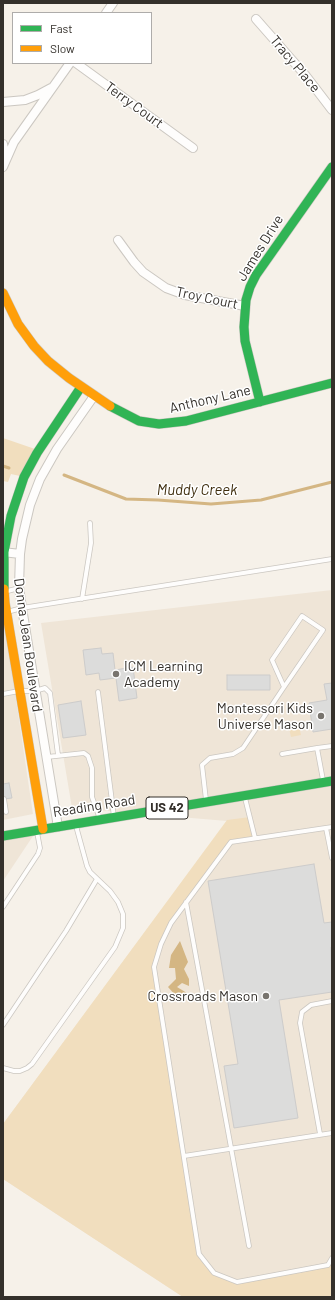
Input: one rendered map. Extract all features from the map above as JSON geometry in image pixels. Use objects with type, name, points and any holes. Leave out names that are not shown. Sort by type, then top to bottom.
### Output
[{"type":"street","points":[[107,12],[113,3]]},
{"type":"street","name":"Tracy Place","points":[[256,19],[306,76],[332,110]]},
{"type":"street","points":[[3,167],[14,142],[69,64]]},
{"type":"street","name":"Terry Court","points":[[77,64],[193,148]]},
{"type":"street","points":[[3,102],[25,100],[38,95],[53,86]]},
{"type":"street","points":[[3,144],[6,158]]},
{"type":"street","name":"James Drive","points":[[260,402],[245,341],[245,306],[250,287],[256,275],[332,167]]},
{"type":"street","name":"Troy Court","points":[[118,240],[143,272],[166,288],[185,295],[245,306]]},
{"type":"street","name":"Anthony Lane","points":[[3,293],[18,324],[34,346],[48,361],[94,396],[133,418],[146,422],[159,424],[186,421],[332,383]]},
{"type":"street","name":"Donna Jean Boulevard","points":[[40,830],[4,592],[4,552],[11,516],[24,477],[36,453],[81,387]]},
{"type":"street","name":"Donna Jean Boulevard","points":[[58,827],[19,587],[20,554],[30,505],[40,479],[57,449],[94,396]]},
{"type":"street","points":[[4,552],[20,554]]},
{"type":"street","name":"Reading Road","points":[[3,836],[328,782]]},
{"type":"lane","points":[[82,599],[91,543],[90,523]]},
{"type":"lane","points":[[7,612],[22,608],[332,559]]},
{"type":"lane","points":[[4,592],[19,587]]},
{"type":"lane","points":[[206,802],[202,765],[210,758],[233,754],[243,748],[323,630],[302,616],[272,660],[284,687]]},
{"type":"lane","points":[[3,694],[19,691],[35,691],[46,688],[50,693],[58,755]]},
{"type":"lane","points":[[98,692],[114,817]]},
{"type":"lane","points":[[282,754],[332,746]]},
{"type":"lane","points":[[317,748],[328,782]]},
{"type":"lane","points":[[47,757],[84,753],[88,756],[92,768],[92,797],[100,820]]},
{"type":"lane","points":[[245,796],[255,838]]},
{"type":"lane","points":[[4,799],[6,812]]},
{"type":"lane","points":[[3,1068],[20,1071],[32,1064],[115,947],[121,934],[124,921],[121,908],[110,891],[90,872],[75,824]]},
{"type":"lane","points":[[332,827],[231,842],[171,923],[160,944],[154,966],[199,1254],[214,1273],[236,1282],[328,1265],[332,1258]]},
{"type":"lane","points":[[326,828],[332,858]]},
{"type":"lane","points":[[3,906],[38,854],[40,848],[40,830]]},
{"type":"lane","points":[[3,1025],[66,930],[97,879]]},
{"type":"lane","points":[[186,902],[249,1246]]},
{"type":"lane","points":[[320,1134],[300,1023],[302,1012],[311,1005],[332,1001]]},
{"type":"lane","points":[[184,1156],[332,1133]]},
{"type":"shaded area","points":[[3,438],[35,449],[20,476],[11,474],[8,482],[3,481]]},
{"type":"shaded area","points":[[332,590],[332,1297],[183,1297],[3,1179],[3,1124],[227,821],[72,808],[41,623]]},
{"type":"shaded area","points":[[3,612],[33,814],[3,820]]},
{"type":"shaded area","points":[[299,726],[301,735],[291,737],[289,728]]},
{"type":"shaded area","points":[[250,817],[255,838],[231,842],[171,923],[154,967],[199,1254],[214,1273],[237,1282],[328,1265],[332,1258],[332,1297],[183,1297],[3,1179],[3,1124],[227,820]]},
{"type":"shaded area","points":[[37,830],[3,881],[3,836]]},
{"type":"shaded area","points":[[180,941],[188,962],[184,969],[189,979],[189,986],[182,983],[177,987],[187,993],[177,997],[168,987],[176,979],[175,968],[169,968],[171,955]]},
{"type":"building","name":"ICM Learning Academy","points":[[101,648],[102,654],[113,653],[115,670],[133,667],[137,698],[119,701],[116,678],[100,680],[99,673],[86,675],[83,650]]},
{"type":"building","points":[[227,675],[270,675],[270,690],[227,690]]},
{"type":"building","name":"Montessori Kids Universe Mason","points":[[332,683],[332,729],[313,732],[309,703],[327,700],[324,684]]},
{"type":"building","points":[[81,701],[86,735],[63,738],[58,705]]},
{"type":"building","points":[[9,783],[12,798],[3,799],[3,784]]},
{"type":"building","name":"Crossroads Mason","points":[[314,864],[324,923],[332,922],[332,992],[279,1000],[298,1118],[234,1128],[224,1066],[238,1064],[208,881]]},
{"type":"waterway","name":"Muddy Creek","points":[[3,466],[9,468]]},
{"type":"waterway","name":"Muddy Creek","points":[[64,475],[126,499],[211,504],[261,500],[332,482]]},
{"type":"traffic: fast","points":[[260,402],[245,341],[244,327],[246,300],[256,275],[332,167]]},
{"type":"traffic: fast","points":[[110,406],[139,421],[159,424],[186,421],[332,383]]},
{"type":"traffic: fast","points":[[4,589],[4,552],[11,516],[24,477],[37,453],[81,387]]},
{"type":"traffic: fast","points":[[3,836],[332,781]]},
{"type":"traffic: slow","points":[[3,293],[18,324],[34,346],[48,361],[69,378],[110,406]]},
{"type":"traffic: slow","points":[[4,589],[5,603],[43,829]]},
{"type":"place","name":"ICM Learning Academy","points":[[116,674]]},
{"type":"place","name":"Montessori Kids Universe Mason","points":[[321,716]]},
{"type":"place","name":"Crossroads Mason","points":[[266,996]]}]
